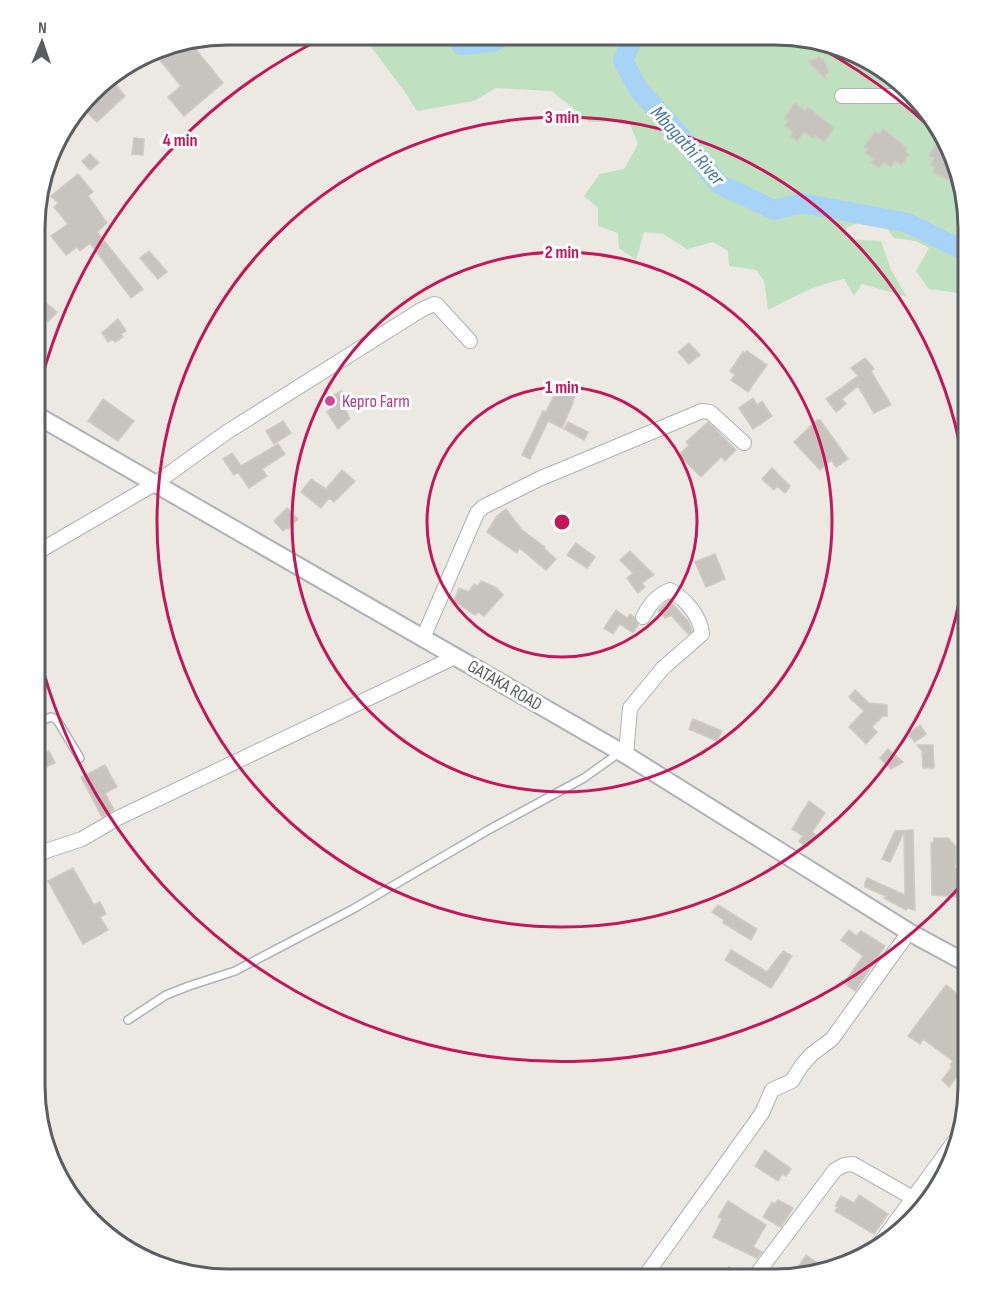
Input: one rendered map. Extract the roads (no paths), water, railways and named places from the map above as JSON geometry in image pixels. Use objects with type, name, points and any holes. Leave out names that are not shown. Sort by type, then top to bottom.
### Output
[{"type":"street","points":[[842,96],[903,96]]},
{"type":"street","points":[[45,548],[156,483],[227,432],[430,305],[437,305],[470,341]]},
{"type":"street","points":[[423,638],[477,513],[483,507],[539,479],[702,411],[710,412],[744,443]]},
{"type":"street","name":"GATAKA ROAD","points":[[45,420],[623,753],[909,932],[958,959]]},
{"type":"street","points":[[623,753],[630,708],[663,668],[702,634],[698,618],[680,596],[670,590],[659,594],[650,603],[643,617]]},
{"type":"street","points":[[45,852],[82,839],[129,813],[455,657]]},
{"type":"street","points":[[650,1269],[762,1113],[772,1090],[792,1081],[812,1054],[832,1039],[909,932]]},
{"type":"street","points":[[892,1227],[943,1157]]},
{"type":"street","points":[[761,1269],[835,1170],[844,1165],[854,1164],[913,1198]]},
{"type":"lane","points":[[45,719],[51,717],[57,720],[80,758]]},
{"type":"lane","points":[[128,1020],[166,995],[236,971],[353,909],[490,829],[584,778],[623,753]]},
{"type":"waterway","name":"Mbagathi River","points":[[630,45],[623,61],[639,90],[678,133],[719,184],[774,210],[802,203],[908,223],[958,248]]},
{"type":"place","name":"Kepro Farm","points":[[330,401]]}]
